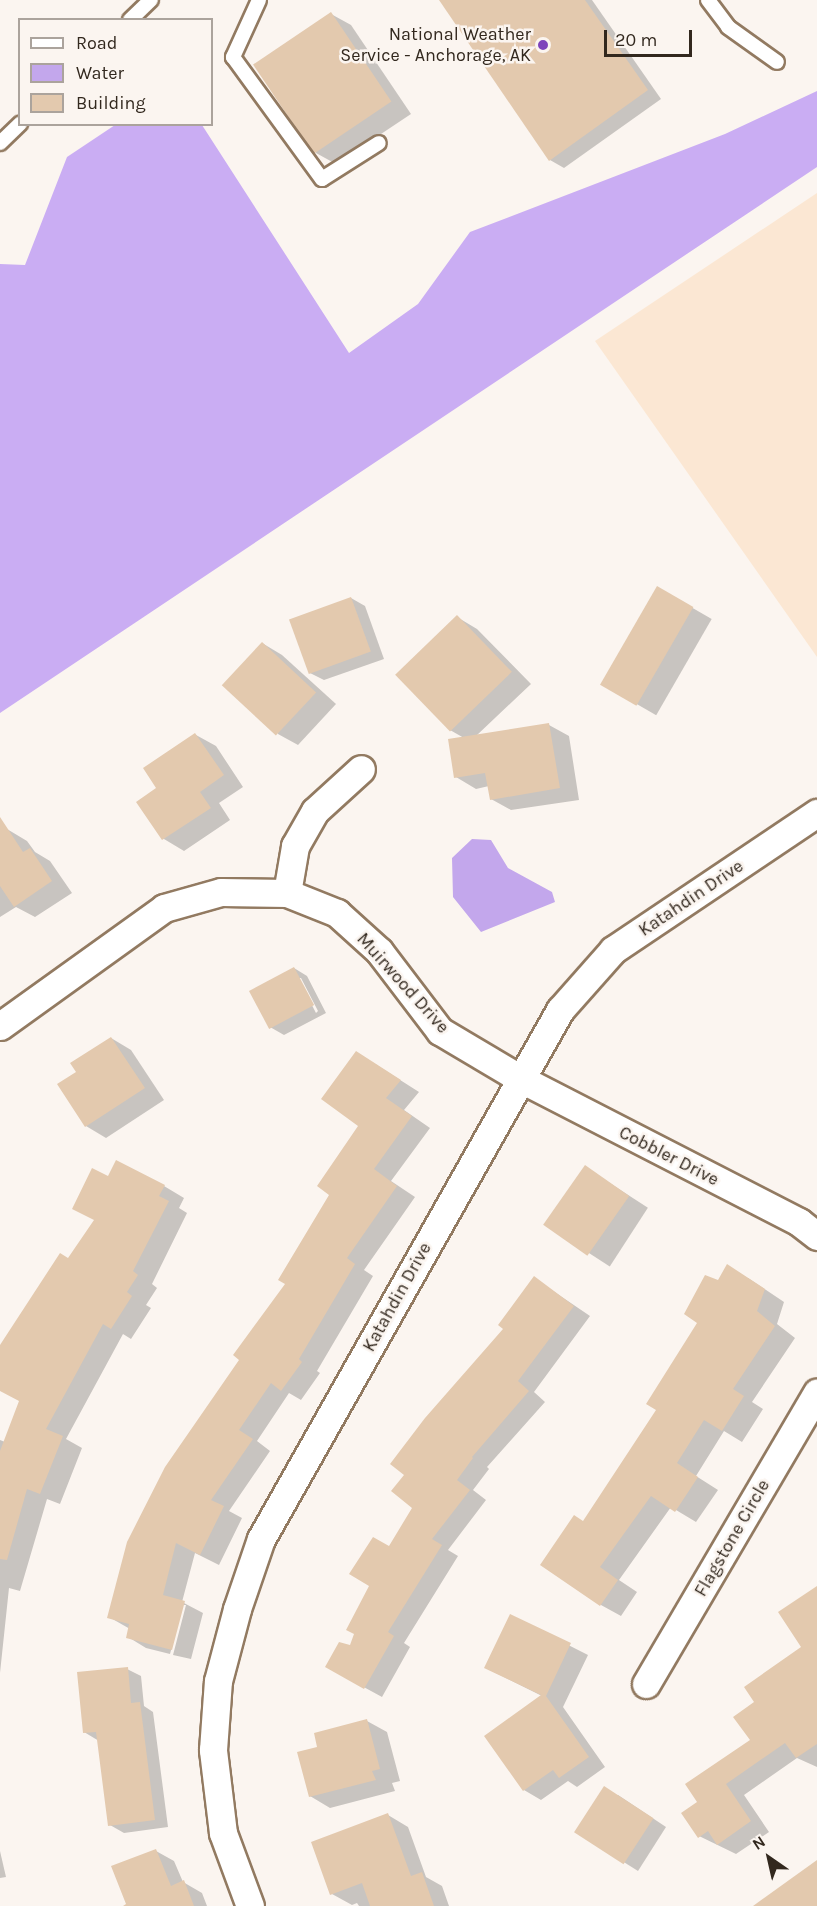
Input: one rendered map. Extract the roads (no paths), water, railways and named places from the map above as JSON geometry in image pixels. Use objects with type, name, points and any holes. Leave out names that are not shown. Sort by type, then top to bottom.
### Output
[{"type":"street","points":[[287,893],[295,846],[315,811],[361,769]]},
{"type":"street","name":"Katahdin Drive","points":[[250,1906],[224,1833],[213,1750],[218,1681],[237,1609],[261,1539],[519,1078],[560,1010],[613,950],[817,813]]},
{"type":"street","name":"Muirwood Drive","points":[[0,1026],[164,908],[221,892],[287,893],[337,913],[379,951],[440,1031],[519,1078]]},
{"type":"street","name":"Cobbler Drive","points":[[519,1078],[799,1222],[817,1236]]},
{"type":"street","name":"Flagstone Circle","points":[[646,1684],[817,1392]]},
{"type":"lane","points":[[132,18],[151,0]]},
{"type":"lane","points":[[259,0],[233,57],[322,179],[380,143]]},
{"type":"lane","points":[[708,0],[728,27],[777,62]]},
{"type":"lane","points":[[0,143],[18,126]]},
{"type":"water","points":[[472,839],[491,840],[508,868],[552,892],[555,902],[481,932],[453,897],[452,858]]},
{"type":"place","name":"National Weather Service - Anchorage, AK","points":[[543,45]]}]
